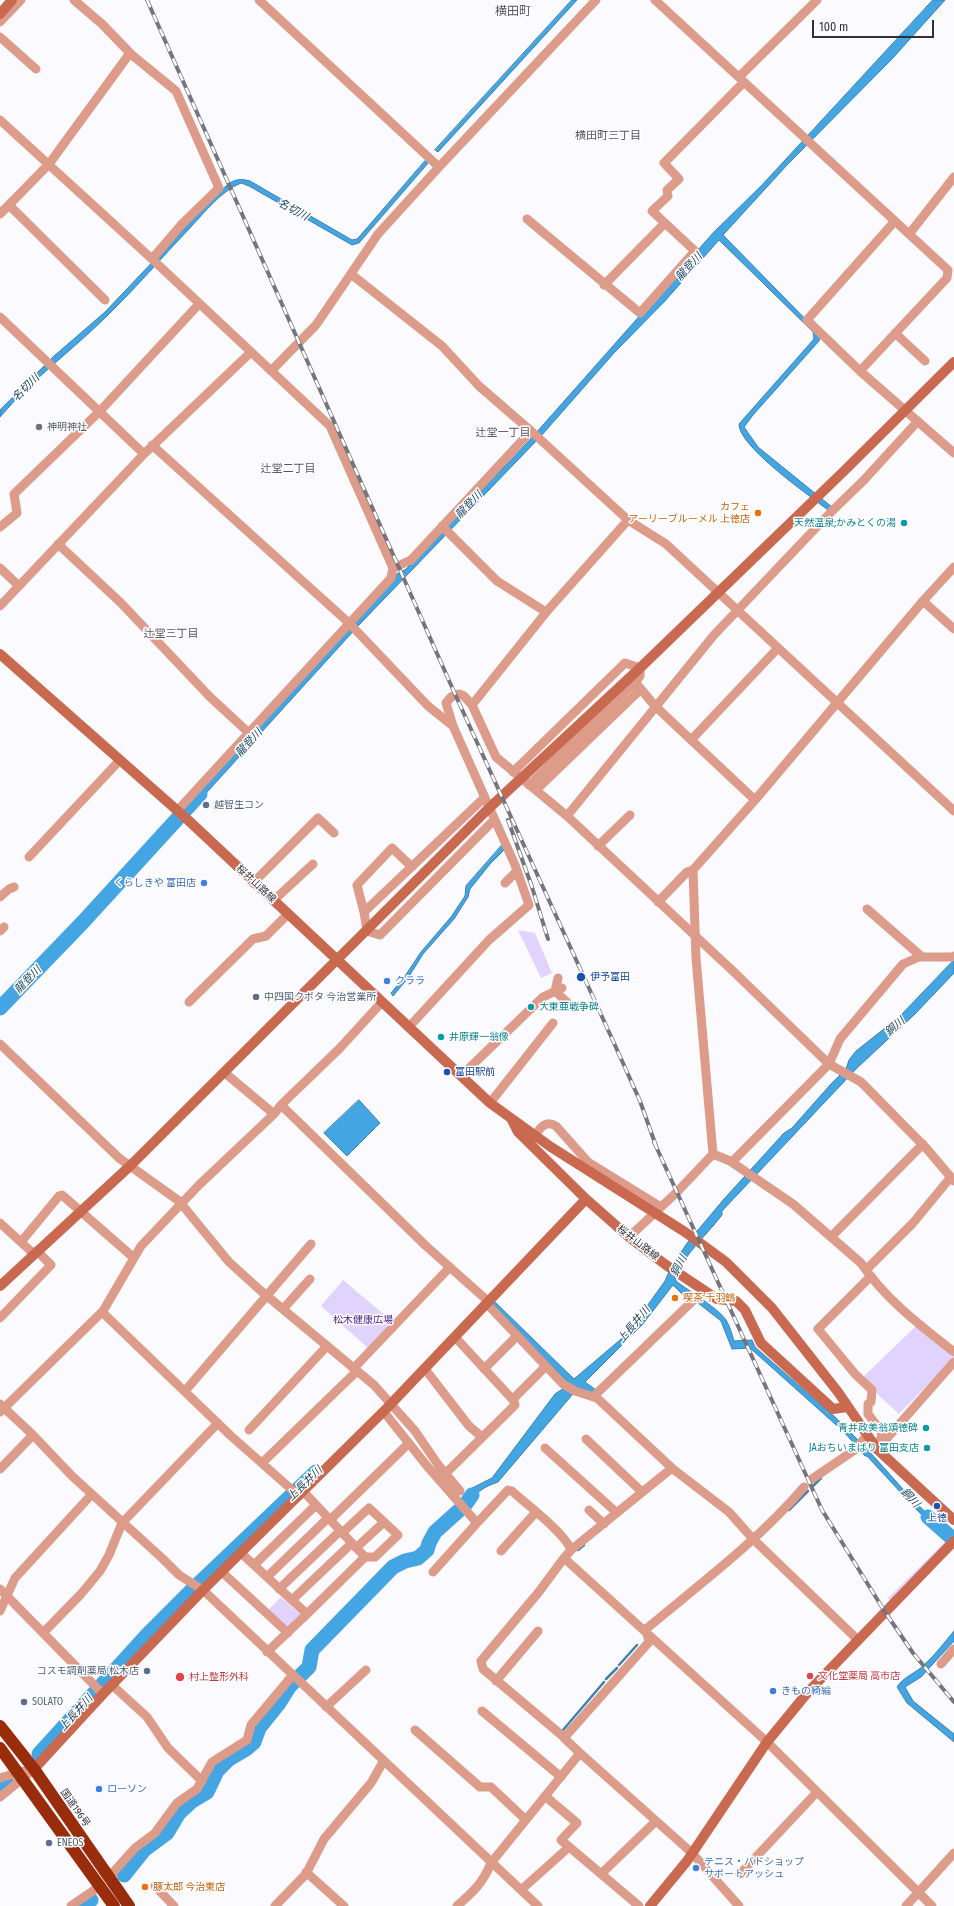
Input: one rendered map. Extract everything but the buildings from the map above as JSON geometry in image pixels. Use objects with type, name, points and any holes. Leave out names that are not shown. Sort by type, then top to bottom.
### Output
[{"type":"highway","name":"国道196号","points":[[0,1726],[34,1769],[129,1906]]},
{"type":"highway","points":[[0,1748],[21,1775],[114,1906]]},
{"type":"street","points":[[0,14],[12,0]]},
{"type":"street","points":[[0,22],[21,0]]},
{"type":"street","points":[[74,0],[102,24],[130,53],[176,91],[220,188],[182,224],[152,259]]},
{"type":"street","points":[[259,0],[439,167]]},
{"type":"street","points":[[655,0],[895,221],[910,233],[948,270],[951,281],[895,333],[860,371]]},
{"type":"street","points":[[527,219],[604,285],[640,313],[695,251],[652,211],[668,196],[667,190],[679,179],[664,163],[817,0]]},
{"type":"street","points":[[271,371],[316,325],[378,234],[592,1]]},
{"type":"street","points":[[0,37],[36,69]]},
{"type":"street","points":[[0,214],[49,164],[130,53]]},
{"type":"street","points":[[0,120],[152,259],[250,353],[330,426],[393,568],[391,578],[177,811]]},
{"type":"street","points":[[910,233],[954,177]]},
{"type":"street","points":[[9,205],[105,300]]},
{"type":"street","points":[[895,221],[808,320],[860,371],[954,453]]},
{"type":"street","points":[[604,285],[665,223]]},
{"type":"street","points":[[351,274],[442,346],[479,386],[532,431],[628,520],[666,544],[954,811]]},
{"type":"street","points":[[0,527],[18,513],[14,494],[100,411],[199,304]]},
{"type":"street","points":[[0,317],[144,454]]},
{"type":"street","points":[[895,333],[926,361]]},
{"type":"street","points":[[0,606],[152,445],[250,353]]},
{"type":"street","points":[[0,1286],[35,1252],[130,1166],[366,931],[386,913],[486,811],[640,668],[843,472],[954,362]]},
{"type":"street","points":[[566,816],[714,635],[738,611],[795,548],[864,480],[918,421]]},
{"type":"street","points":[[393,568],[411,560],[532,431]]},
{"type":"street","points":[[152,445],[349,622],[428,706],[453,726]]},
{"type":"street","points":[[472,705],[546,612],[628,520]]},
{"type":"street","points":[[442,526],[497,581],[546,612]]},
{"type":"street","points":[[58,544],[122,603],[210,697],[249,733]]},
{"type":"street","points":[[658,902],[687,872],[693,870],[755,800],[923,601],[954,567]]},
{"type":"street","points":[[0,568],[19,586]]},
{"type":"street","points":[[923,601],[954,629]]},
{"type":"street","points":[[691,740],[778,648]]},
{"type":"street","name":"桜井山路線","points":[[0,654],[177,811],[253,883],[339,959],[382,1002],[490,1103],[574,1162],[685,1232],[726,1262],[782,1319],[838,1392],[847,1408],[876,1447],[954,1520]]},
{"type":"street","points":[[513,772],[625,663],[640,668]]},
{"type":"street","points":[[532,787],[638,685],[640,668]]},
{"type":"street","points":[[638,685],[655,706],[755,800]]},
{"type":"street","points":[[409,1027],[489,940],[529,905],[517,871],[484,798],[470,761],[453,726],[446,703],[451,697],[459,694],[464,696],[472,705],[496,758],[566,816],[829,1064],[861,1082],[923,1144],[952,1180],[818,1329],[855,1374],[872,1390],[871,1402],[868,1404],[868,1414],[881,1431],[882,1438],[876,1447]]},
{"type":"street","points":[[29,858],[120,760]]},
{"type":"street","points":[[364,912],[484,798]]},
{"type":"street","points":[[598,846],[630,815]]},
{"type":"street","points":[[253,883],[318,818],[334,833]]},
{"type":"street","points":[[366,931],[380,935],[494,820]]},
{"type":"street","points":[[366,931],[364,912],[357,884],[392,848],[412,867]]},
{"type":"street","points":[[274,900],[313,864]]},
{"type":"street","points":[[629,1237],[713,1154],[695,937],[693,870]]},
{"type":"street","points":[[505,882],[517,871]]},
{"type":"street","points":[[0,898],[9,889],[14,887]]},
{"type":"street","points":[[867,909],[922,957]]},
{"type":"street","points":[[189,1002],[252,939],[266,936],[288,914]]},
{"type":"street","points":[[732,1162],[829,1064],[840,1039],[872,999],[903,964],[922,957],[952,958],[954,956]]},
{"type":"street","points":[[558,978],[558,989],[572,1007]]},
{"type":"street","points":[[462,1076],[543,997],[558,989]]},
{"type":"street","points":[[382,1002],[340,1048],[181,1204],[141,1246],[102,1312],[1,1408],[33,1434],[122,1523],[179,1575],[203,1590],[383,1762],[538,1906]]},
{"type":"street","points":[[490,1103],[553,1023]]},
{"type":"street","points":[[0,1044],[119,1158],[181,1204],[229,1262],[283,1310],[355,1369],[392,1403],[415,1431],[445,1474],[460,1491]]},
{"type":"street","points":[[225,1073],[274,1114]]},
{"type":"street","points":[[281,1105],[488,1303],[563,1384],[575,1392],[597,1398],[672,1468],[729,1512],[753,1539],[858,1640]]},
{"type":"street","name":"桜井山路線","points":[[510,1116],[518,1132],[586,1199],[629,1237],[717,1299],[736,1301],[745,1310],[761,1343],[832,1408],[847,1408]]},
{"type":"street","points":[[535,1135],[545,1124],[551,1123],[556,1126],[588,1162],[661,1207]]},
{"type":"street","points":[[831,1237],[923,1144]]},
{"type":"street","points":[[713,1154],[732,1162],[793,1204],[862,1263],[868,1273],[899,1306],[954,1352]]},
{"type":"street","points":[[21,1242],[59,1196],[62,1195],[81,1210],[134,1258]]},
{"type":"street","points":[[0,1778],[21,1775],[34,1769],[102,1694],[203,1590],[384,1412],[586,1199]]},
{"type":"street","points":[[0,1223],[21,1242],[51,1265],[0,1318]]},
{"type":"street","points":[[185,1391],[311,1244]]},
{"type":"street","points":[[262,1463],[355,1369],[450,1267]]},
{"type":"street","points":[[283,1310],[310,1279]]},
{"type":"street","points":[[593,1397],[704,1290]]},
{"type":"street","points":[[102,1312],[262,1463],[316,1505],[365,1557]]},
{"type":"street","points":[[484,1369],[517,1336]]},
{"type":"street","points":[[455,1337],[514,1401]]},
{"type":"street","points":[[249,1430],[326,1346]]},
{"type":"street","points":[[876,1447],[954,1362]]},
{"type":"street","points":[[445,1474],[515,1405],[513,1399],[546,1366]]},
{"type":"street","points":[[425,1369],[469,1426],[482,1437]]},
{"type":"street","points":[[384,1412],[442,1484],[477,1523]]},
{"type":"street","points":[[43,1634],[81,1594],[100,1571],[109,1555],[122,1523],[218,1423]]},
{"type":"street","points":[[0,1469],[33,1434]]},
{"type":"street","points":[[812,1479],[856,1449],[867,1435]]},
{"type":"street","points":[[586,1439],[642,1492]]},
{"type":"street","points":[[267,1577],[409,1443]]},
{"type":"street","points":[[545,1448],[616,1513]]},
{"type":"street","points":[[672,1468],[616,1513],[564,1558],[538,1593],[480,1661],[483,1669],[496,1681],[565,1738],[692,1853],[739,1906]]},
{"type":"street","points":[[565,1738],[649,1642],[646,1629],[753,1539],[785,1509],[804,1487]]},
{"type":"street","points":[[433,1572],[508,1490],[512,1491],[536,1512],[569,1543],[572,1550]]},
{"type":"street","points":[[0,1611],[15,1578],[92,1494]]},
{"type":"street","points":[[254,1565],[316,1505]]},
{"type":"street","points":[[268,1652],[365,1557],[375,1557],[398,1535],[369,1508],[279,1588]]},
{"type":"street","points":[[589,1510],[604,1524]]},
{"type":"street","points":[[501,1551],[536,1512]]},
{"type":"street","points":[[292,1600],[323,1571],[384,1522]]},
{"type":"street","points":[[650,1906],[692,1853],[767,1742],[808,1692],[954,1541]]},
{"type":"street","points":[[241,1553],[307,1614]]},
{"type":"street","points":[[564,1558],[648,1636],[767,1742],[932,1906]]},
{"type":"street","points":[[310,1559],[323,1571]]},
{"type":"street","points":[[222,1572],[288,1632]]},
{"type":"street","points":[[0,1589],[102,1694]]},
{"type":"street","points":[[496,1681],[538,1631]]},
{"type":"street","points":[[942,1664],[954,1649]]},
{"type":"street","points":[[326,1707],[366,1670]]},
{"type":"street","points":[[109,1877],[135,1848],[155,1833],[177,1803],[197,1788],[212,1762],[246,1740],[251,1725],[292,1676]]},
{"type":"street","points":[[112,1685],[147,1717],[168,1748],[202,1781]]},
{"type":"street","points":[[482,1711],[560,1777]]},
{"type":"street","points":[[415,1730],[480,1787],[491,1787],[526,1820]]},
{"type":"street","points":[[457,1906],[479,1886],[485,1878],[491,1863],[580,1753]]},
{"type":"street","points":[[275,1906],[306,1872],[324,1839],[371,1783],[383,1762]]},
{"type":"street","points":[[0,1797],[21,1775]]},
{"type":"street","points":[[740,1874],[816,1792]]},
{"type":"street","points":[[545,1796],[577,1823],[561,1840],[639,1906]]},
{"type":"street","points":[[601,1874],[656,1821]]},
{"type":"street","points":[[521,1890],[569,1847]]},
{"type":"street","points":[[906,1906],[954,1853]]},
{"type":"street","points":[[306,1872],[338,1904]]},
{"type":"street","points":[[71,1906],[100,1886]]},
{"type":"street","points":[[155,1886],[174,1906]]},
{"type":"green space","points":[[518,930],[535,933],[552,973],[541,978]]},
{"type":"green space","name":"松木健康広場","points":[[343,1280],[394,1323],[369,1349],[321,1306]]},
{"type":"green space","points":[[916,1326],[954,1358],[899,1414],[861,1379]]},
{"type":"green space","points":[[949,1538],[953,1541],[891,1604],[888,1598]]},
{"type":"green space","points":[[281,1597],[302,1616],[289,1629],[267,1611]]},
{"type":"water","points":[[572,0],[577,0],[438,152],[435,150]]},
{"type":"water","points":[[933,0],[945,0],[892,59],[788,164],[723,235],[821,335],[819,341],[744,427],[758,447],[832,507],[828,510],[776,470],[750,445],[742,433],[739,424],[814,339],[813,332],[719,240],[664,302],[614,353],[541,436],[358,626],[189,812],[183,807],[394,580],[397,574],[406,569],[527,443],[713,233],[762,185]]},
{"type":"water","name":"名切川","points":[[426,160],[429,162],[359,243],[352,245],[249,186],[241,183],[233,187],[213,203],[95,328],[25,390],[0,417],[0,410],[54,356],[105,312],[215,196],[231,182],[239,180],[250,181],[352,240],[357,239]]},
{"type":"water","points":[[503,844],[506,848],[490,864],[470,889],[468,897],[454,919],[423,954],[408,978],[393,996],[391,993],[405,976],[421,952],[451,917],[465,896],[466,886]]},
{"type":"water","points":[[954,960],[954,973],[915,1014],[856,1069],[722,1211],[722,1215],[690,1252],[675,1277],[676,1281],[722,1315],[729,1325],[734,1341],[752,1340],[755,1347],[835,1417],[868,1450],[911,1498],[943,1529],[940,1533],[867,1456],[865,1456],[844,1432],[750,1348],[732,1349],[721,1321],[698,1303],[687,1299],[673,1285],[642,1325],[585,1382],[596,1390],[593,1394],[578,1388],[498,1482],[488,1486],[476,1494],[468,1507],[462,1502],[472,1488],[492,1478],[555,1394],[570,1384],[492,1307],[494,1301],[574,1379],[627,1334],[665,1281],[672,1265],[688,1242],[724,1199],[784,1133],[792,1128],[846,1069],[849,1060],[856,1051],[899,1017]]},
{"type":"water","points":[[359,1100],[380,1123],[347,1156],[324,1133]]},
{"type":"water","points":[[954,1631],[954,1641],[921,1677],[905,1687],[913,1701],[954,1734],[954,1742],[907,1703],[897,1687],[903,1680],[921,1668]]},
{"type":"waterway","name":"龍登川","points":[[0,1008],[83,922],[200,794]]},
{"type":"waterway","name":"上長井川","points":[[39,1754],[147,1635],[316,1472]]},
{"type":"waterway","points":[[813,1486],[821,1478]]},
{"type":"waterway","points":[[789,1510],[808,1491]]},
{"type":"waterway","name":"上長井川","points":[[124,1875],[144,1850],[167,1833],[179,1813],[192,1801],[207,1792],[217,1771],[229,1759],[246,1749],[254,1742],[259,1728],[279,1703],[289,1687],[309,1667],[312,1650],[393,1567],[405,1561],[418,1558],[427,1550],[435,1532],[465,1505],[472,1495]]},
{"type":"waterway","name":"銅川","points":[[928,1517],[954,1540]]},
{"type":"waterway","points":[[578,1550],[584,1545]]},
{"type":"waterway","points":[[619,1665],[637,1645]]},
{"type":"waterway","points":[[606,1679],[617,1668]]},
{"type":"waterway","points":[[563,1730],[604,1682]]},
{"type":"waterway","name":"上長井川","points":[[0,1790],[8,1784]]},
{"type":"waterway","name":"上長井川","points":[[83,1906],[91,1900]]},
{"type":"railway","points":[[147,0],[455,694],[640,1101],[656,1146]]},
{"type":"railway","points":[[508,820],[532,887],[548,939]]},
{"type":"railway","points":[[654,1142],[822,1510],[885,1612],[913,1653],[954,1702]]},
{"type":"place","name":"神明神社","points":[[39,427]]},
{"type":"place","name":"カフェ アーリーブルーメル 上徳店","points":[[758,513]]},
{"type":"place","name":"天然温泉;かみとくの湯","points":[[904,523]]},
{"type":"place","name":"越智生コン","points":[[206,805]]},
{"type":"place","name":"くらしきや 富田店","points":[[204,883]]},
{"type":"place","name":"伊予富田","points":[[581,977]]},
{"type":"place","name":"クララ","points":[[387,981]]},
{"type":"place","name":"中四国クボタ 今治営業所","points":[[256,997]]},
{"type":"place","name":"大東亜戦争碑","points":[[531,1007]]},
{"type":"place","name":"井原輝一翁像","points":[[441,1037]]},
{"type":"place","name":"富田駅前","points":[[447,1072]]},
{"type":"place","name":"喫茶 千羽鶴","points":[[675,1298]]},
{"type":"place","name":"青井政美翁頌徳碑","points":[[926,1428]]},
{"type":"place","name":"JAおちいまばり 富田支店","points":[[927,1448]]},
{"type":"place","name":"上徳","points":[[937,1506]]},
{"type":"place","name":"コスモ調剤薬局 松木店","points":[[147,1671]]},
{"type":"place","name":"文化堂薬局 高市店","points":[[810,1676]]},
{"type":"place","name":"村上整形外科","points":[[180,1677]]},
{"type":"place","name":"きもの綺綸","points":[[773,1691]]},
{"type":"place","name":"SOLATO","points":[[24,1702]]},
{"type":"place","name":"ローソン","points":[[99,1789]]},
{"type":"place","name":"ENEOS","points":[[49,1843]]},
{"type":"place","name":"テニス・バドショップ サポートアッシュ","points":[[696,1868]]},
{"type":"place","name":"豚太郎 今治東店","points":[[145,1887]]},
{"type":"district","name":"横田町","points":[[513,12]]},
{"type":"district","name":"横田町三丁目","points":[[608,136]]},
{"type":"district","name":"辻堂一丁目","points":[[503,433]]},
{"type":"district","name":"辻堂二丁目","points":[[288,469]]},
{"type":"district","name":"辻堂三丁目","points":[[171,634]]}]
